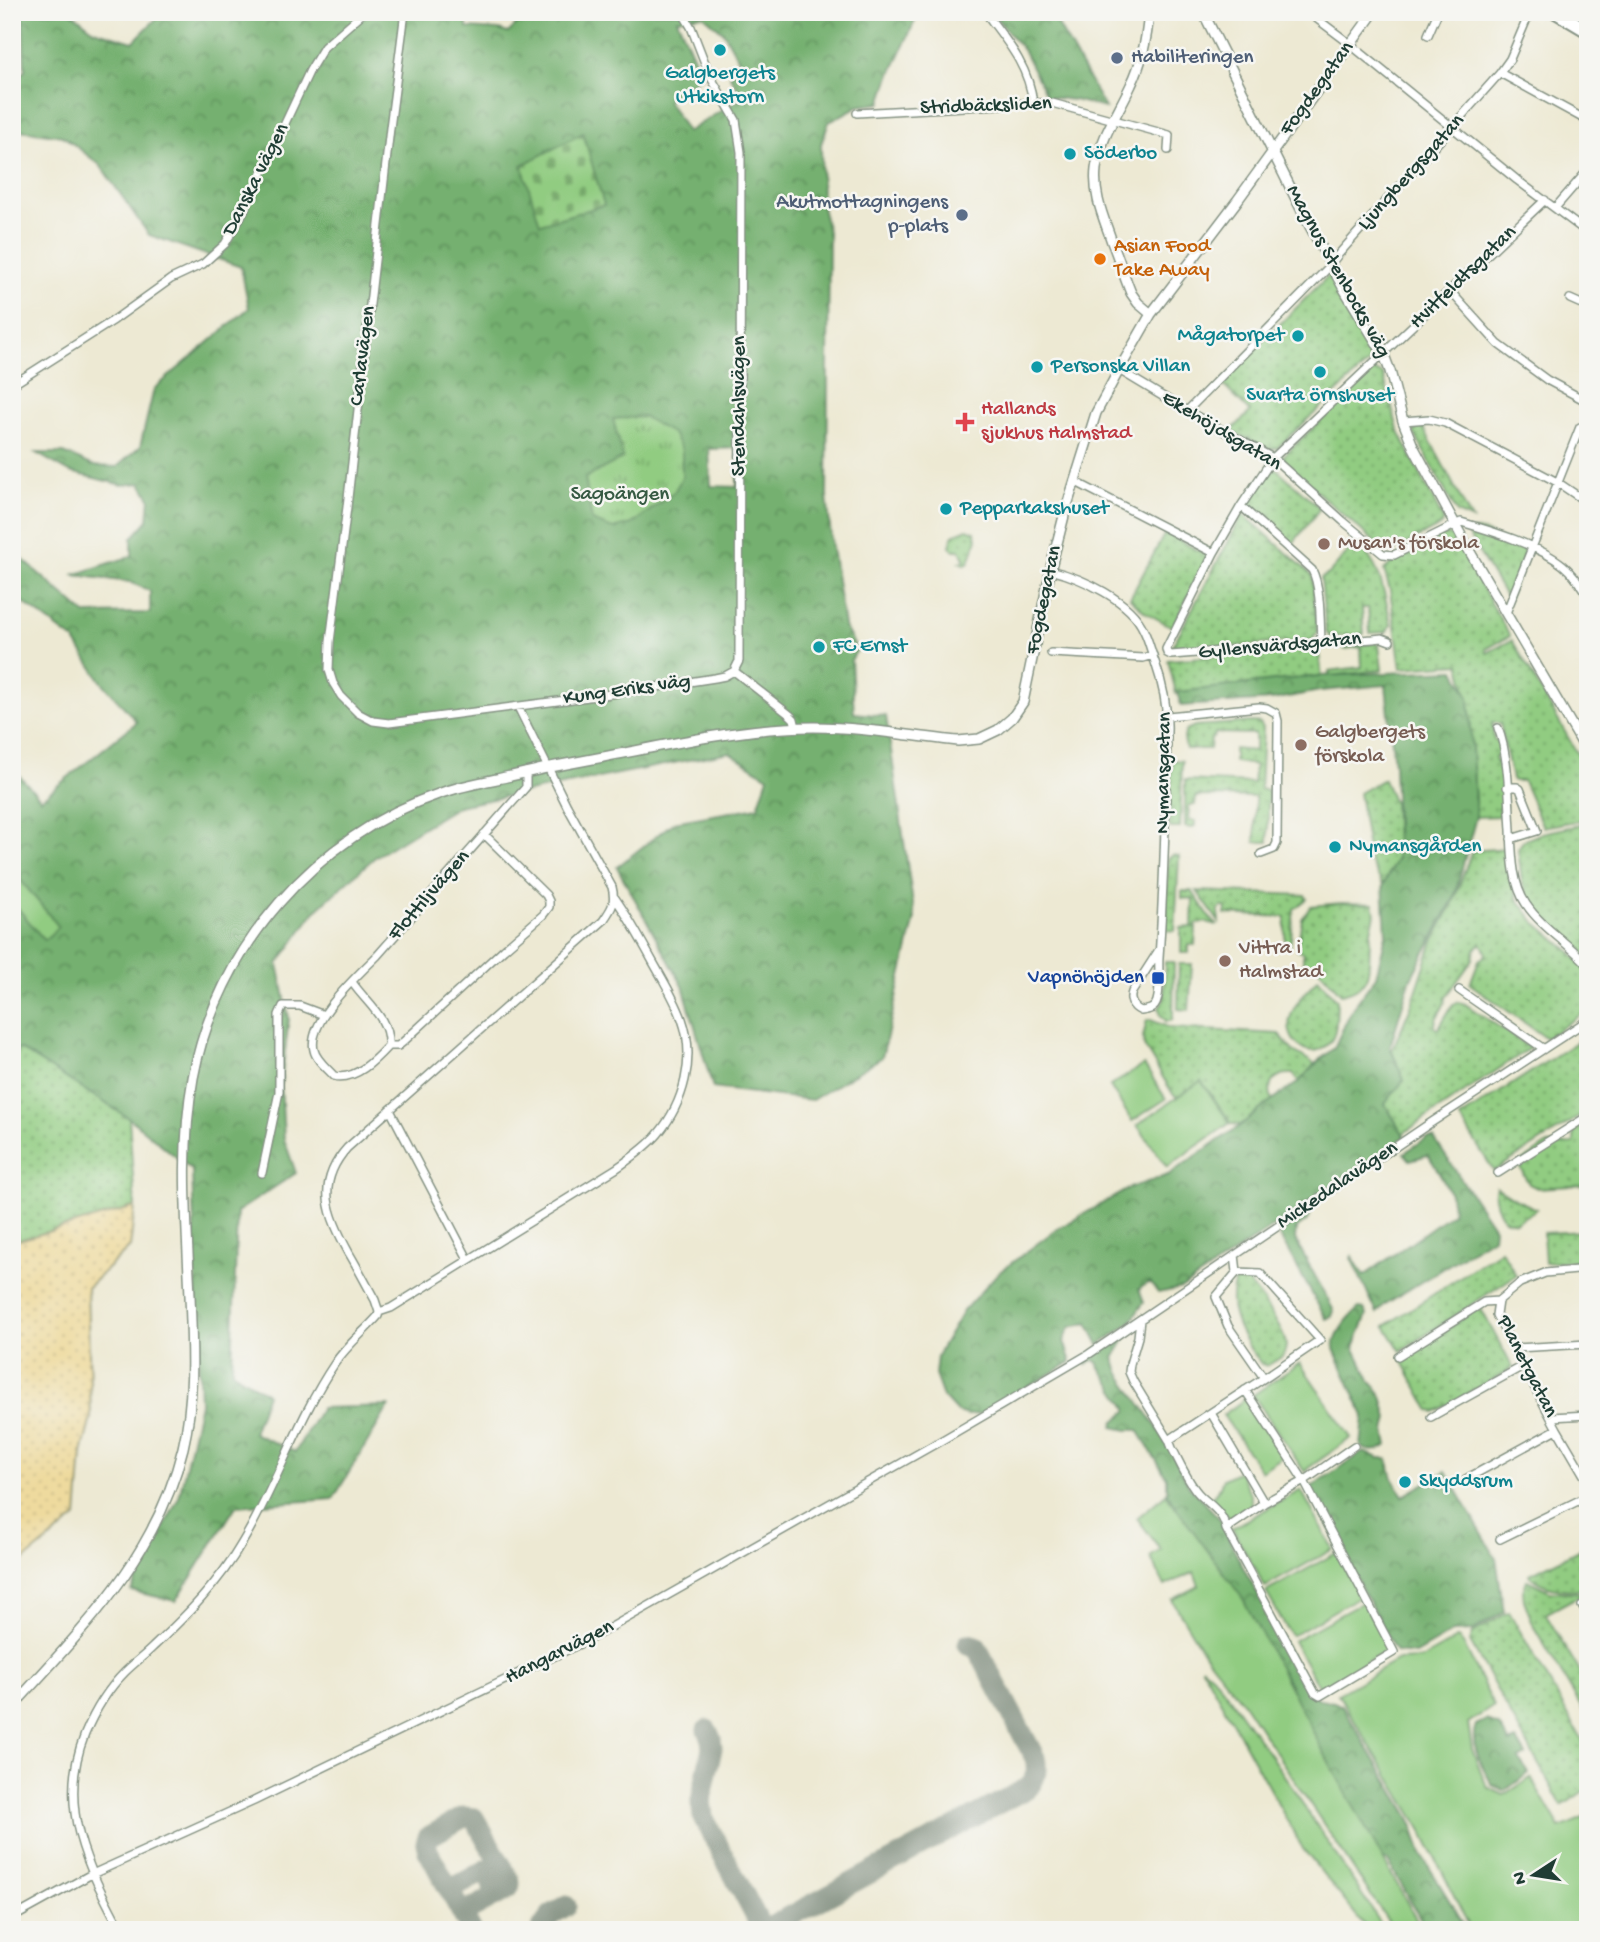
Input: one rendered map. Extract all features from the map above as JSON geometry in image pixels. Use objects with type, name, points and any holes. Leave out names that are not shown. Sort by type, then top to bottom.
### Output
[{"type":"highway","points":[[1556,12],[1588,31]]},
{"type":"street","name":"Danska vägen","points":[[12,385],[114,320],[172,279],[203,264],[225,244],[243,213],[310,70],[324,47],[363,12]]},
{"type":"street","name":"Carlavägen","points":[[341,696],[329,670],[330,642],[405,12]]},
{"type":"street","name":"Stendahlsvägen","points":[[682,12],[691,27],[704,63],[736,120],[741,152],[739,661],[734,671]]},
{"type":"street","points":[[985,12],[1020,60],[1028,78],[1032,103]]},
{"type":"street","points":[[1149,12],[1139,66],[1113,120],[1096,167],[1098,200],[1131,293],[1151,314]]},
{"type":"street","name":"Magnus Stenbocks väg","points":[[1203,12],[1331,264],[1384,355],[1413,446],[1454,524],[1588,753]]},
{"type":"street","points":[[1308,12],[1517,180],[1588,233]]},
{"type":"street","name":"Fogdegatan","points":[[12,1707],[117,1588],[150,1535],[174,1479],[184,1446],[192,1387],[186,1149],[188,1105],[198,1053],[216,1004],[257,931],[285,896],[309,872],[348,842],[395,813],[464,786],[548,767],[729,734],[796,727],[847,728],[958,741],[979,738],[998,730],[1012,718],[1023,702],[1050,570],[1096,413],[1151,314],[1374,12]]},
{"type":"street","points":[[1428,35],[1438,12]]},
{"type":"street","name":"Ljungbergsgatan","points":[[1187,411],[1327,269],[1500,73],[1510,59],[1526,21],[1522,12]]},
{"type":"street","points":[[1500,73],[1588,121]]},
{"type":"street","name":"Stridbäcksliden","points":[[857,113],[1032,103],[1063,105],[1169,135],[1168,150]]},
{"type":"street","points":[[1555,208],[1588,170]]},
{"type":"street","name":"Hvitfeldtsgatan","points":[[1169,654],[1167,646],[1214,553],[1273,458],[1545,200]]},
{"type":"street","points":[[1451,292],[1498,344],[1547,380],[1588,402]]},
{"type":"street","points":[[1570,299],[1588,307]]},
{"type":"street","name":"Ekehöjdsgatan","points":[[1119,370],[1273,458],[1383,554],[1394,555],[1454,524]]},
{"type":"street","points":[[1403,421],[1429,419],[1445,423],[1557,482],[1588,503]]},
{"type":"street","points":[[1506,613],[1580,427]]},
{"type":"street","points":[[1074,481],[1214,553]]},
{"type":"street","points":[[1241,506],[1312,570],[1317,586],[1321,642]]},
{"type":"street","points":[[1454,524],[1461,522],[1483,528],[1532,548],[1564,566],[1588,596]]},
{"type":"street","name":"Nymansgatan","points":[[1050,570],[1097,589],[1126,606],[1144,630],[1163,687],[1168,716],[1163,905],[1157,1003],[1153,1008],[1140,1011],[1130,998],[1159,950]]},
{"type":"street","name":"Gyllensvärdsgatan","points":[[1169,654],[1382,638],[1390,641]]},
{"type":"street","points":[[1051,653],[1143,658],[1153,655]]},
{"type":"street","name":"Kung Eriks väg","points":[[341,696],[358,713],[373,721],[389,723],[715,678],[734,671]]},
{"type":"street","points":[[734,671],[790,715],[796,727]]},
{"type":"street","points":[[121,1930],[93,1874],[75,1821],[72,1797],[75,1767],[93,1714],[125,1671],[183,1619],[204,1596],[242,1544],[333,1365],[374,1321],[379,1312],[391,1308],[638,1154],[671,1116],[681,1094],[687,1070],[688,1050],[682,1020],[661,975],[615,898],[612,887],[518,707]]},
{"type":"street","points":[[1168,716],[1259,707],[1276,713],[1277,843],[1274,849],[1261,854]]},
{"type":"street","points":[[1498,728],[1504,749],[1515,876],[1525,904],[1588,965]]},
{"type":"street","name":"Flottiljvägen","points":[[324,1015],[526,787],[526,772]]},
{"type":"street","points":[[1507,787],[1520,789],[1537,831],[1511,839]]},
{"type":"street","points":[[262,1173],[279,1092],[279,1015],[283,1006],[300,1006],[324,1015],[316,1034],[314,1052],[334,1076],[347,1077],[356,1073],[388,1046],[398,1046],[404,1042],[549,907],[546,895],[484,834]]},
{"type":"street","points":[[379,1312],[331,1217],[327,1195],[338,1158],[603,921],[615,898]]},
{"type":"street","points":[[352,982],[382,1021],[387,1030],[388,1046]]},
{"type":"street","points":[[1459,990],[1544,1049]]},
{"type":"street","name":"Mickedalavägen","points":[[1089,1354],[1429,1124],[1587,1022]]},
{"type":"street","points":[[390,1110],[468,1259]]},
{"type":"street","points":[[1498,1173],[1588,1116]]},
{"type":"street","points":[[1235,1255],[1237,1272],[1216,1297],[1228,1326],[1264,1378]]},
{"type":"street","name":"Planetgatan","points":[[1588,1269],[1545,1273],[1520,1283],[1498,1301],[1496,1315],[1588,1482]]},
{"type":"street","points":[[1169,1440],[1320,1340],[1260,1273],[1237,1272]]},
{"type":"street","points":[[1398,1356],[1484,1302],[1498,1301]]},
{"type":"street","points":[[1140,1320],[1129,1372],[1133,1381],[1198,1493],[1225,1522],[1226,1529],[1315,1693],[1320,1696],[1394,1652],[1304,1481],[1245,1390]]},
{"type":"street","points":[[1514,1348],[1588,1344]]},
{"type":"street","name":"Hangarvägen","points":[[12,1918],[93,1874],[262,1797],[592,1638],[935,1445],[1089,1354]]},
{"type":"street","points":[[1432,1417],[1523,1366]]},
{"type":"street","points":[[1211,1413],[1264,1503]]},
{"type":"street","points":[[1551,1417],[1588,1415]]},
{"type":"street","points":[[1466,1479],[1557,1429]]},
{"type":"street","points":[[1226,1529],[1354,1447]]},
{"type":"street","points":[[1500,1539],[1588,1496]]},
{"type":"street","points":[[1582,1606],[1588,1616]]},
{"type":"green space","points":[[18,12],[71,12],[94,30],[133,42],[159,16],[157,12],[467,12],[467,28],[508,33],[519,22],[518,12],[919,12],[881,103],[858,106],[829,122],[821,144],[822,207],[829,236],[827,495],[832,548],[844,626],[857,650],[851,660],[854,713],[886,716],[915,918],[882,1057],[812,1100],[713,1088],[683,986],[617,867],[674,822],[758,807],[768,777],[729,752],[458,806],[375,857],[316,910],[278,964],[289,1018],[281,1084],[284,1139],[296,1173],[237,1212],[232,1371],[267,1394],[253,1433],[295,1452],[321,1408],[389,1406],[333,1499],[236,1506],[176,1601],[131,1591],[179,1497],[200,1403],[192,1170],[129,1118],[20,1049],[12,1052],[12,768],[41,799],[137,722],[101,681],[75,641],[12,594],[12,550],[85,614],[150,613],[150,591],[130,582],[73,575],[132,556],[132,538],[148,520],[150,498],[141,483],[122,485],[70,472],[36,453],[64,453],[94,466],[117,467],[140,447],[154,389],[249,308],[241,267],[149,235],[100,165],[63,136],[12,129],[12,81],[25,71],[23,18]],"holes":[[[703,15],[724,33],[740,62],[730,76],[743,97],[687,132],[667,100],[702,76],[677,19]],[[738,448],[737,487],[711,486],[709,449]]]},
{"type":"green space","points":[[991,12],[1053,12],[1105,108],[1047,97],[1024,51]]},
{"type":"green space","points":[[583,133],[604,205],[540,224],[522,165]]},
{"type":"green space","points":[[1330,277],[1375,355],[1374,358],[1277,448],[1269,449],[1231,431],[1250,412],[1221,383]]},
{"type":"green space","points":[[1373,371],[1383,374],[1398,430],[1444,521],[1442,525],[1393,551],[1385,551],[1283,462],[1282,457]]},
{"type":"green space","name":"Sagoängen","points":[[644,417],[673,434],[682,450],[682,478],[674,492],[632,524],[613,529],[592,521],[585,478],[623,458],[613,419]]},
{"type":"green space","points":[[1417,426],[1423,427],[1472,520],[1457,513],[1414,433]]},
{"type":"green space","points":[[1274,469],[1320,508],[1291,546],[1250,503]]},
{"type":"green space","points":[[1243,514],[1312,575],[1317,633],[1312,640],[1173,651],[1172,647]]},
{"type":"green space","points":[[967,529],[975,532],[977,539],[969,562],[965,565],[960,562],[965,561],[960,550],[953,550],[950,546],[953,535]]},
{"type":"green space","points":[[1473,530],[1517,545],[1525,552],[1508,601],[1469,536],[1469,532]]},
{"type":"green space","points":[[1165,533],[1205,554],[1207,561],[1172,627],[1145,612],[1130,598]]},
{"type":"green space","points":[[1446,534],[1453,536],[1510,636],[1486,649],[1487,653],[1512,640],[1588,772],[1588,819],[1543,827],[1523,781],[1512,779],[1500,723],[1492,723],[1494,740],[1501,741],[1502,756],[1495,757],[1496,763],[1502,762],[1505,807],[1499,808],[1499,816],[1476,817],[1469,705],[1460,664],[1401,668],[1390,590],[1384,570],[1394,561]]},
{"type":"green space","points":[[1356,543],[1376,570],[1384,591],[1391,625],[1386,632],[1370,633],[1368,608],[1362,608],[1364,634],[1331,637],[1326,632],[1321,578],[1329,574]]},
{"type":"green space","points":[[1377,643],[1382,670],[1329,676],[1329,671],[1362,667],[1361,647],[1344,649],[1344,646]]},
{"type":"green space","points":[[1314,648],[1319,652],[1323,687],[1176,693],[1168,660]]},
{"type":"green space","points":[[1455,670],[1469,697],[1476,817],[1454,898],[1410,980],[1390,1047],[1404,1080],[1385,1104],[1405,1137],[1182,1288],[1158,1293],[1150,1282],[1139,1289],[1144,1302],[1130,1323],[1099,1345],[1088,1323],[1070,1327],[1064,1341],[1071,1362],[981,1414],[957,1412],[943,1397],[935,1375],[937,1356],[963,1311],[997,1274],[1054,1231],[1130,1188],[1168,1175],[1299,1082],[1334,1048],[1351,1011],[1376,976],[1386,935],[1383,885],[1397,858],[1394,764],[1386,685],[1320,691],[1272,700],[1181,706],[1177,692],[1318,676]]},
{"type":"green space","points":[[1260,723],[1263,728],[1260,789],[1268,791],[1268,842],[1255,842],[1255,797],[1196,796],[1195,805],[1189,805],[1188,820],[1195,821],[1195,826],[1185,827],[1185,780],[1253,783],[1255,765],[1234,762],[1234,749],[1255,751],[1255,734],[1215,733],[1211,738],[1210,749],[1186,749],[1186,730],[1195,726]]},
{"type":"green space","points":[[1172,760],[1182,761],[1180,828],[1171,828],[1169,825]]},
{"type":"green space","points":[[1384,779],[1394,804],[1397,859],[1383,885],[1370,862],[1359,793]]},
{"type":"green space","points":[[1588,823],[1588,956],[1547,920],[1528,896],[1522,882],[1518,849],[1523,841],[1542,833]]},
{"type":"green space","points":[[1507,848],[1510,875],[1518,900],[1534,921],[1572,953],[1588,972],[1588,1010],[1546,1038],[1470,984],[1479,960],[1485,956],[1486,952],[1481,943],[1446,997],[1435,1028],[1438,1029],[1453,1004],[1459,1002],[1530,1048],[1402,1134],[1381,1104],[1398,1072],[1392,1050],[1412,1004],[1433,941],[1453,903],[1472,851]]},
{"type":"green space","points":[[1173,855],[1179,856],[1175,931],[1166,930],[1168,859]]},
{"type":"green space","points":[[14,872],[59,927],[44,940],[12,901]]},
{"type":"green space","points":[[1182,891],[1192,891],[1210,918],[1218,925],[1205,922],[1196,924],[1195,945],[1189,945],[1189,953],[1181,953],[1181,928],[1192,927],[1193,899],[1182,898]]},
{"type":"green space","points":[[1197,891],[1305,895],[1307,899],[1294,909],[1290,948],[1285,948],[1285,917],[1225,914],[1225,907],[1221,907],[1218,910],[1219,922]]},
{"type":"green space","points":[[1373,904],[1375,913],[1366,978],[1361,985],[1341,994],[1316,966],[1303,964],[1303,953],[1297,949],[1302,919],[1311,906]]},
{"type":"green space","points":[[1165,962],[1174,962],[1171,1021],[1166,1021],[1159,1008],[1164,999]]},
{"type":"green space","points":[[1179,964],[1192,964],[1189,1010],[1178,1009]]},
{"type":"green space","points":[[1318,978],[1337,1000],[1333,1038],[1323,1048],[1315,1051],[1295,1042],[1289,1028],[1298,1002]]},
{"type":"green space","points":[[1147,1020],[1170,1028],[1279,1034],[1292,1050],[1315,1064],[1299,1082],[1293,1074],[1277,1077],[1270,1088],[1272,1100],[1241,1125],[1232,1124],[1202,1082],[1179,1098],[1173,1094],[1144,1046]]},
{"type":"green space","points":[[1583,1038],[1588,1050],[1588,1111],[1494,1171],[1460,1118]]},
{"type":"green space","points":[[20,1049],[129,1118],[135,1207],[12,1242],[12,1052]]},
{"type":"green space","points":[[1144,1065],[1166,1099],[1132,1121],[1110,1086]]},
{"type":"green space","points":[[1201,1081],[1230,1123],[1167,1167],[1137,1125]]},
{"type":"green space","points":[[1588,1120],[1588,1185],[1537,1188],[1529,1184],[1518,1164],[1546,1145],[1574,1144],[1574,1130]]},
{"type":"green space","points":[[1427,1138],[1434,1138],[1494,1228],[1493,1237],[1384,1305],[1377,1313],[1352,1256],[1364,1276],[1452,1213],[1449,1192],[1428,1155],[1410,1160],[1404,1153]]},
{"type":"green space","points":[[1496,1187],[1537,1209],[1516,1222],[1504,1219],[1496,1204]]},
{"type":"green space","points":[[1309,1210],[1309,1219],[1296,1229],[1295,1239],[1334,1311],[1332,1316],[1326,1319],[1277,1231]]},
{"type":"green space","points":[[1588,1231],[1588,1260],[1545,1263],[1543,1233]]},
{"type":"green space","points":[[1501,1250],[1516,1275],[1401,1351],[1385,1326]]},
{"type":"green space","points":[[1236,1279],[1247,1282],[1257,1293],[1276,1321],[1284,1339],[1286,1346],[1283,1356],[1267,1366],[1261,1364],[1254,1355],[1233,1313]]},
{"type":"green space","points":[[1480,1307],[1513,1368],[1435,1412],[1430,1411],[1403,1362],[1405,1357]]},
{"type":"green space","points":[[1359,1308],[1364,1309],[1367,1315],[1354,1347],[1370,1380],[1382,1396],[1388,1418],[1385,1431],[1388,1445],[1375,1450],[1361,1447],[1364,1416],[1334,1349],[1339,1332]]},
{"type":"green space","points":[[1132,1328],[1114,1358],[1120,1374],[1161,1433],[1189,1486],[1220,1519],[1234,1550],[1314,1696],[1342,1706],[1410,1818],[1423,1857],[1467,1930],[1427,1930],[1388,1861],[1371,1861],[1289,1683],[1167,1493],[1167,1478],[1138,1430],[1113,1427],[1114,1422],[1127,1408],[1095,1360],[1086,1365],[1084,1361],[1106,1349]]},
{"type":"green space","points":[[1300,1363],[1351,1438],[1304,1471],[1253,1395]]},
{"type":"green space","points":[[1245,1399],[1284,1456],[1261,1471],[1223,1415]]},
{"type":"green space","points":[[1363,1452],[1387,1458],[1393,1478],[1403,1496],[1446,1471],[1496,1558],[1504,1612],[1472,1631],[1453,1632],[1415,1654],[1396,1652],[1308,1489]]},
{"type":"green space","points":[[1239,1471],[1251,1495],[1251,1505],[1229,1518],[1211,1498],[1223,1479]]},
{"type":"green space","points":[[1301,1490],[1333,1549],[1265,1587],[1232,1528]]},
{"type":"green space","points":[[1166,1494],[1243,1599],[1330,1764],[1418,1922],[1405,1930],[1394,1930],[1243,1703],[1205,1655],[1172,1600],[1199,1586],[1194,1572],[1165,1586],[1150,1557],[1161,1550],[1137,1518]]},
{"type":"green space","points":[[1588,1545],[1586,1589],[1557,1588],[1531,1577],[1530,1574]]},
{"type":"green space","points":[[1336,1553],[1360,1596],[1291,1636],[1266,1592]]},
{"type":"green space","points":[[1527,1580],[1550,1591],[1586,1595],[1573,1599],[1546,1615],[1588,1685],[1588,1719],[1534,1627],[1524,1600],[1523,1591]]},
{"type":"green space","points":[[1363,1602],[1389,1649],[1319,1688],[1293,1641]]},
{"type":"green space","points":[[1509,1612],[1588,1750],[1588,1788],[1562,1806],[1470,1642],[1473,1633]]},
{"type":"green space","points":[[1458,1638],[1494,1706],[1468,1723],[1472,1749],[1487,1787],[1504,1795],[1531,1778],[1560,1828],[1588,1816],[1588,1930],[1471,1930],[1421,1829],[1338,1694],[1398,1660],[1421,1659]]},
{"type":"green space","points":[[1201,1666],[1217,1680],[1282,1772],[1385,1930],[1368,1930],[1303,1849]]},
{"type":"green space","points":[[1486,1720],[1499,1726],[1510,1743],[1517,1740],[1526,1755],[1519,1759],[1529,1773],[1504,1791],[1492,1785],[1475,1748],[1476,1725]]},
{"type":"sand","points":[[135,1207],[130,1247],[87,1288],[91,1418],[82,1453],[77,1517],[12,1570],[12,1242]]},
{"type":"taxiway","points":[[765,1930],[1029,1787],[1035,1777],[1035,1758],[976,1646],[968,1644]]},
{"type":"taxiway","points":[[707,1730],[712,1748],[701,1801],[703,1817],[757,1919],[758,1930]]},
{"type":"taxiway","points":[[471,1930],[428,1851],[428,1837],[464,1817],[474,1818],[509,1879]]},
{"type":"taxiway","points":[[456,1902],[454,1893],[459,1885],[490,1868],[497,1867],[505,1873]]},
{"type":"taxiway","points":[[501,1874],[507,1877],[510,1883],[507,1889],[501,1892],[495,1889],[492,1883],[495,1877],[501,1874]]},
{"type":"taxiway","points":[[467,1924],[468,1911],[505,1891]]},
{"type":"taxiway","points":[[541,1930],[551,1915],[566,1906]]},
{"type":"place","name":"Galgbergets Utkikstorn","points":[[720,50]]},
{"type":"place","name":"Habiliteringen","points":[[1117,58]]},
{"type":"place","name":"Söderbo","points":[[1070,154]]},
{"type":"place","name":"Akutmottagningens p-plats","points":[[962,215]]},
{"type":"place","name":"Asian Food Take Away","points":[[1100,259]]},
{"type":"place","name":"Mågatorpet","points":[[1298,336]]},
{"type":"place","name":"Personska Villan","points":[[1037,367]]},
{"type":"place","name":"Svarta örnshuset","points":[[1320,372]]},
{"type":"place","name":"Hallands sjukhus Halmstad","points":[[965,422]]},
{"type":"place","name":"Pepparkakshuset","points":[[946,509]]},
{"type":"place","name":"Musan's förskola","points":[[1324,544]]},
{"type":"place","name":"FC Ernst","points":[[819,647]]},
{"type":"place","name":"Galgbergets förskola","points":[[1301,745]]},
{"type":"place","name":"Nymansgården","points":[[1335,847]]},
{"type":"place","name":"Vittra i Halmstad","points":[[1225,961]]},
{"type":"place","name":"Vapnöhöjden","points":[[1158,978]]},
{"type":"place","name":"Skyddsrum","points":[[1405,1482]]}]
